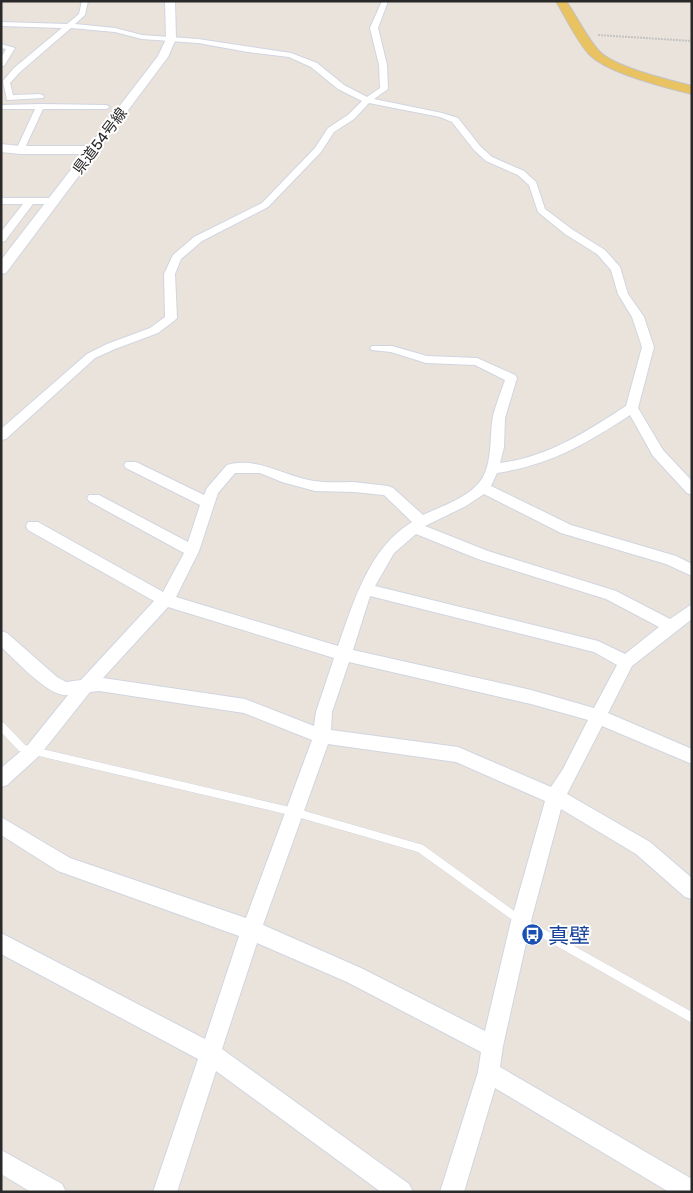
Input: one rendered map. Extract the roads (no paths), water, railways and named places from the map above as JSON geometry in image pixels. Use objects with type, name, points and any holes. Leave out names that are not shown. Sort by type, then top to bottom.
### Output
[{"type":"main road","name":"県道54号線","points":[[1,270],[154,71],[171,39],[170,1]]},
{"type":"main road","points":[[561,1],[594,53],[604,61],[644,76],[692,90]]},
{"type":"main road","points":[[1,148],[20,150],[93,150]]},
{"type":"street","points":[[40,96],[10,98],[6,83],[17,70],[82,15],[85,1]]},
{"type":"street","points":[[1,436],[90,356],[105,347],[163,326],[171,318],[168,272],[175,260],[189,245],[198,239],[265,205],[318,150],[332,130],[351,117],[367,100],[384,89],[383,65],[374,28],[385,1]]},
{"type":"street","points":[[1,24],[70,26],[115,30],[142,37],[270,50],[291,55],[314,65],[341,87],[367,100],[442,115],[455,120],[477,148],[489,159],[521,173],[533,184],[541,210],[609,260],[616,269],[623,294],[638,318],[648,347],[632,408],[571,448],[545,459],[514,467],[492,470]]},
{"type":"street","points":[[1,46],[12,48],[1,64]]},
{"type":"street","points":[[20,150],[41,106]]},
{"type":"street","points":[[1,107],[106,107]]},
{"type":"street","points":[[1,201],[54,201]]},
{"type":"street","points":[[1,239],[30,201]]},
{"type":"street","points":[[1,221],[15,221]]},
{"type":"street","points":[[166,1192],[251,930],[322,736],[324,712],[365,589],[389,549],[417,525],[461,503],[483,488],[492,470],[498,447],[499,418],[511,378],[477,362],[426,359],[376,348]]},
{"type":"street","points":[[632,408],[658,453],[692,490]]},
{"type":"street","points":[[130,465],[208,503]]},
{"type":"street","points":[[1,780],[33,751],[85,686],[172,592],[192,551],[212,491],[232,468],[261,469],[286,479],[315,486],[354,487],[388,491],[417,525],[483,555],[611,596],[670,626]]},
{"type":"street","points":[[483,488],[522,509],[566,529],[671,560],[692,571]]},
{"type":"street","points":[[94,498],[192,551]]},
{"type":"street","points":[[34,526],[165,600],[343,654],[531,697],[597,716],[692,757]]},
{"type":"street","points":[[365,589],[598,647],[626,662]]},
{"type":"street","points":[[452,1192],[489,1072],[492,1046],[520,921],[554,797],[568,775],[626,662],[692,610]]},
{"type":"street","points":[[1,638],[51,682],[64,689],[99,684],[245,706],[322,736],[458,755],[554,797],[616,831],[643,848],[692,890]]},
{"type":"street","points":[[1,825],[64,865],[251,930],[354,974],[492,1046]]},
{"type":"street","points":[[1,943],[211,1054],[401,1192]]},
{"type":"street","points":[[489,1072],[691,1192]]},
{"type":"street","points":[[1,1161],[54,1192]]},
{"type":"lane","points":[[1,726],[22,748],[294,812],[420,848],[520,921],[692,1018]]},
{"type":"place","name":"真壁","points":[[532,935]]}]
